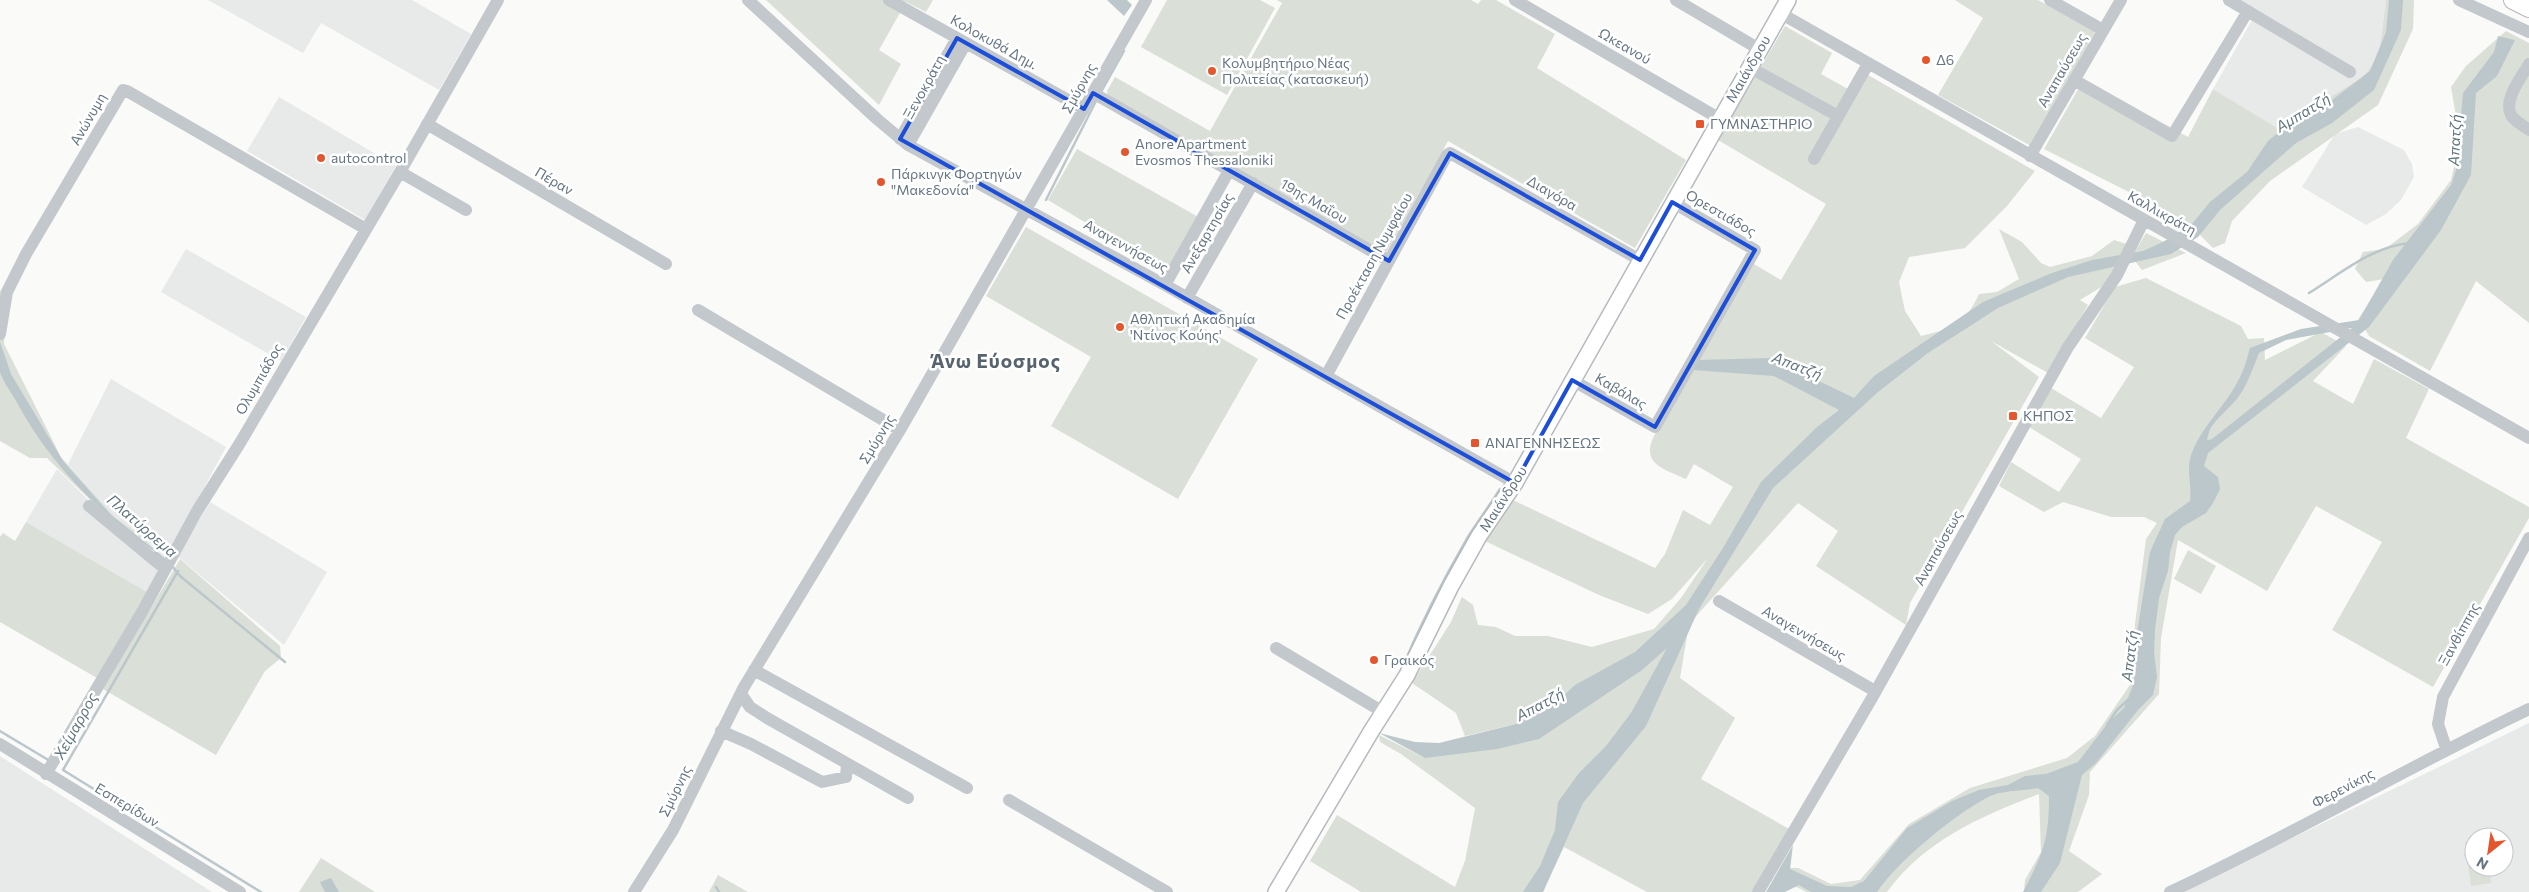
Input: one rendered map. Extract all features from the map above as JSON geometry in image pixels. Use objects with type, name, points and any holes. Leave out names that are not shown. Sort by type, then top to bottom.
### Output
[{"type":"main road","name":"Μαιάνδρου","points":[[1276,892],[1407,675],[1465,561],[1515,483],[1784,6]]},
{"type":"street","name":"Ολυμπιάδος","points":[[46,774],[165,569],[196,511],[240,443],[400,172],[498,0]]},
{"type":"street","name":"Κολοκυθά Δημ.","points":[[889,0],[1084,109]]},
{"type":"street","name":"Σμύρνης","points":[[634,892],[673,830],[721,731],[754,670],[900,430],[1146,0]]},
{"type":"street","name":"Ωκεανού","points":[[1515,0],[1720,118]]},
{"type":"street","points":[[1676,0],[1759,49]]},
{"type":"street","points":[[2050,0],[2103,30]]},
{"type":"street","name":"Αναπαύσεως","points":[[2030,156],[2121,0]]},
{"type":"street","points":[[2229,0],[2350,72]]},
{"type":"street","points":[[2459,0],[2529,32]]},
{"type":"street","name":"Αναγεννήσεως","points":[[751,1],[904,142],[1165,285],[1515,483]]},
{"type":"street","name":"Καλλικράτη","points":[[1784,6],[1868,64],[2529,438]]},
{"type":"street","points":[[2074,80],[2172,136],[2248,11]]},
{"type":"street","name":"Ξενοκράτη","points":[[904,142],[961,41]]},
{"type":"street","points":[[1814,159],[1868,64]]},
{"type":"street","points":[[2529,64],[2508,105],[2510,114],[2529,130]]},
{"type":"street","points":[[1749,67],[1838,116]]},
{"type":"street","name":"Ανώνυμη","points":[[0,334],[6,295],[26,254],[124,90],[366,229]]},
{"type":"street","name":"19ης Μαΐου","points":[[1093,93],[1390,261]]},
{"type":"street","name":"Πέραν","points":[[427,124],[666,264]]},
{"type":"street","name":"Διαγόρα","points":[[1450,153],[1640,260]]},
{"type":"street","name":"Προέκταση Νυμφαίου","points":[[1326,376],[1447,154],[1450,153]]},
{"type":"street","name":"Ανεξαρτησίας","points":[[1165,285],[1230,169]]},
{"type":"street","points":[[400,172],[466,210]]},
{"type":"street","name":"Ανεξαρτησίας","points":[[1187,298],[1253,183]]},
{"type":"street","name":"Ορεστιάδος","points":[[1655,428],[1755,250],[1672,202]]},
{"type":"street","name":"Αναπαύσεως","points":[[1758,892],[1875,691],[2068,348],[2117,275],[2144,220]]},
{"type":"street","points":[[698,310],[900,430]]},
{"type":"street","name":"Καβάλας","points":[[1572,380],[1655,428]]},
{"type":"street","points":[[89,506],[165,569]]},
{"type":"street","name":"Ξανθίππης","points":[[2446,748],[2438,724],[2442,701],[2529,538]]},
{"type":"street","name":"Αναγεννήσεως","points":[[1719,601],[1875,691]]},
{"type":"street","points":[[1276,648],[1383,712]]},
{"type":"street","points":[[754,670],[968,788]]},
{"type":"street","points":[[741,694],[750,708],[908,798]]},
{"type":"street","name":"Φερενίκης","points":[[2170,892],[2327,814],[2446,748],[2529,709]]},
{"type":"street","points":[[721,731],[751,744],[822,782],[846,777],[847,764]]},
{"type":"street","name":"Εσπερίδων","points":[[0,744],[240,892]]},
{"type":"street","points":[[1009,800],[1167,892]]},
{"type":"highlighted area","points":[[957,38],[1084,109],[1093,93],[1389,261],[1450,153],[1640,260],[1672,202],[1755,250],[1655,427],[1572,380],[1515,483],[900,139]]},
{"type":"shaded area","points":[[208,0],[412,0],[471,34],[439,90],[321,23],[303,53]]},
{"type":"shaded area","points":[[766,0],[933,0],[926,12],[906,2],[879,50],[901,64],[879,105]]},
{"type":"shaded area","points":[[1107,0],[1127,0],[1132,5],[1124,16]]},
{"type":"shaded area","name":"Κολυμβητήριο Νέας Πολιτείας (κατασκευή)","points":[[1167,0],[1260,0],[1275,8],[1227,95],[1141,47]]},
{"type":"shaded area","points":[[1277,0],[1471,0],[1478,4],[1481,0],[1496,0],[1555,34],[1537,68],[1686,160],[1635,248],[1448,141],[1385,255],[1108,97],[1107,91],[1115,77],[1210,131],[1282,3]]},
{"type":"shaded area","points":[[1955,0],[2038,0],[2095,32],[2031,146],[1938,95],[1983,18]]},
{"type":"shaded area","points":[[2237,0],[2386,0],[2379,55],[2364,76],[2279,129],[2213,89],[2257,11]]},
{"type":"shaded area","points":[[2386,0],[2414,0],[2413,29],[2378,105],[2270,181],[2232,221],[2225,243],[2213,248],[2186,221],[2044,149],[2084,79],[2188,137],[2213,89],[2279,129],[2364,76],[2379,55]]},
{"type":"shaded area","points":[[2389,0],[2403,0],[2401,30],[2374,90],[2332,123],[2296,143],[2220,210],[2198,237],[2171,254],[2068,277],[1998,308],[1928,353],[1878,392],[1773,488],[1699,609],[1646,726],[1583,803],[1543,892],[1523,892],[1540,866],[1555,830],[1558,802],[1579,773],[1606,746],[1631,713],[1667,648],[1642,670],[1539,739],[1497,749],[1425,758],[1379,733],[1415,742],[1439,743],[1520,723],[1555,704],[1575,685],[1635,652],[1686,605],[1723,548],[1761,482],[1817,427],[1839,410],[1774,376],[1693,370],[1699,360],[1771,358],[1854,398],[1874,376],[1983,302],[2052,273],[2092,260],[2143,251],[2163,242],[2191,225],[2210,202],[2247,172],[2268,141],[2284,128],[2323,107],[2370,71],[2386,32]]},
{"type":"shaded area","points":[[1785,26],[1832,53],[1821,74],[1857,94],[1868,75],[2035,171],[2007,206],[1965,248],[1909,257],[1899,282],[1905,311],[1921,336],[1941,331],[1956,324],[1968,313],[1979,294],[1997,292],[2019,279],[1999,229],[2022,242],[2041,263],[2050,267],[2092,256],[2114,240],[2130,245],[2103,286],[2080,300],[2088,305],[2048,373],[1991,341],[2039,377],[1910,603],[1906,625],[1816,566],[1838,531],[1798,503],[1689,624],[1680,678],[1735,718],[1701,779],[1798,834],[1764,892],[1647,892],[1564,847],[1543,892],[1361,892],[1310,861],[1337,815],[1455,887],[1465,861],[1475,808],[1401,754],[1380,742],[1379,735],[1425,758],[1520,723],[1465,736],[1456,713],[1412,683],[1451,622],[1468,583],[1462,597],[1473,605],[1478,625],[1496,627],[1515,636],[1548,636],[1592,647],[1654,629],[1681,598],[1708,558],[1672,599],[1648,614],[1599,595],[1485,541],[1513,500],[1655,568],[1665,554],[1683,510],[1710,525],[1733,487],[1694,464],[1686,479],[1663,468],[1652,459],[1650,445],[1754,264],[1781,280],[1826,204],[1718,140]]},
{"type":"shaded area","points":[[2506,31],[2529,43],[2529,323],[2476,281],[2430,371],[2369,336],[2365,329],[2355,324],[2384,279],[2366,282],[2355,269],[2363,252],[2385,249],[2418,224],[2451,180],[2460,140],[2451,87],[2466,66]]},
{"type":"shaded area","points":[[2498,36],[2515,40],[2497,76],[2476,93],[2471,175],[2441,230],[2369,327],[2208,453],[2204,466],[2218,477],[2220,489],[2206,513],[2182,527],[2175,535],[2170,552],[2168,571],[2159,598],[2154,652],[2157,677],[2153,695],[2138,710],[2096,763],[2082,775],[2060,863],[2041,892],[2023,892],[2040,857],[2048,824],[2049,796],[2038,788],[1999,793],[1974,805],[1943,827],[1912,853],[1877,892],[1811,892],[1799,885],[1785,892],[1766,892],[1793,845],[1790,869],[1827,886],[1851,887],[1864,881],[1907,828],[1952,801],[1979,790],[2008,785],[2025,776],[2046,774],[2078,762],[2108,723],[2124,708],[2134,683],[2137,633],[2150,552],[2165,519],[2190,501],[2189,464],[2194,447],[2234,388],[2243,370],[2250,348],[2301,329],[2359,320],[2393,260],[2451,185],[2456,170],[2463,93],[2494,52]],"holes":[[[2352,328],[2212,439],[2204,441],[2215,422],[2242,391],[2259,353],[2286,340]]]},
{"type":"shaded area","points":[[279,97],[396,166],[365,220],[247,151]]},
{"type":"shaded area","points":[[2358,127],[2404,150],[2412,164],[2414,177],[2401,200],[2386,214],[2366,225],[2302,187],[2335,134]]},
{"type":"shaded area","points":[[1077,149],[1202,219],[1171,274],[1048,200]]},
{"type":"shaded area","name":"Αθλητική Ακαδημία 'Ντίνος Κούης'","points":[[1026,227],[1258,359],[1178,499],[1051,426],[1091,357],[986,296]]},
{"type":"shaded area","points":[[2146,233],[2186,253],[2142,270],[2132,257]]},
{"type":"shaded area","points":[[186,249],[306,317],[281,361],[161,292]]},
{"type":"shaded area","points":[[2146,278],[2241,326],[2248,339],[2264,338],[2265,360],[2321,332],[2346,346],[2313,381],[2353,404],[2374,359],[2429,389],[2406,438],[2529,507],[2529,518],[2433,687],[2332,630],[2382,542],[2316,506],[2267,591],[2178,540],[2161,638],[2159,694],[2090,772],[2089,795],[2069,851],[2102,874],[2078,892],[2024,892],[2025,880],[2041,852],[2039,794],[1975,821],[1936,844],[1902,874],[1887,892],[1806,892],[1797,887],[1788,886],[1770,892],[1784,868],[1798,868],[1831,884],[1860,880],[1909,824],[1970,788],[2067,758],[2095,736],[2132,682],[2135,624],[2146,539],[2157,523],[2144,517],[2111,517],[2063,502],[2044,512],[1999,486],[2011,462],[2059,492],[2081,459],[2029,427],[2051,388],[2101,418],[2134,367],[2085,338],[2115,287]]},
{"type":"shaded area","points":[[0,290],[6,294],[4,344],[61,457],[115,517],[140,535],[166,560],[118,527],[47,458],[30,458],[0,441]]},
{"type":"shaded area","points":[[0,342],[11,374],[63,461],[111,515],[166,559],[100,508],[61,468],[44,446],[1,375]]},
{"type":"shaded area","points":[[111,379],[226,447],[166,559],[140,535],[115,517],[68,464]]},
{"type":"shaded area","points":[[57,469],[154,565],[158,573],[147,592],[26,522]]},
{"type":"shaded area","points":[[210,502],[327,572],[284,645],[177,556]]},
{"type":"shaded area","points":[[26,522],[147,592],[97,678],[0,622],[0,537],[3,533],[15,541]]},
{"type":"shaded area","points":[[2188,550],[2216,566],[2201,594],[2174,579]]},
{"type":"shaded area","points":[[180,559],[280,646],[281,658],[265,671],[216,755],[103,689]]},
{"type":"shaded area","points":[[2529,723],[2529,892],[2181,892]]},
{"type":"shaded area","points":[[0,756],[212,892],[0,892]]},
{"type":"shaded area","points":[[321,858],[375,892],[299,892]]},
{"type":"shaded area","points":[[718,875],[748,892],[709,892]]},
{"type":"shaded area","points":[[2470,877],[2490,877],[2491,883],[2471,886]]},
{"type":"shaded area","points":[[331,878],[339,892],[325,892],[320,882]]},
{"type":"waterway","points":[[1101,92],[1124,51]]},
{"type":"waterway","points":[[1046,200],[1097,99]]},
{"type":"waterway","name":"Απατζή","points":[[2309,293],[2370,255],[2396,245],[2410,243]]},
{"type":"waterway","name":"Απατζή","points":[[2205,442],[2209,428]]},
{"type":"waterway","points":[[1401,671],[1424,620],[1450,570],[1468,537],[1500,489]]},
{"type":"waterway","name":"Πλατύρρεμα","points":[[155,552],[166,561]]},
{"type":"waterway","name":"Πλατύρρεμα","points":[[172,566],[180,576],[285,662]]},
{"type":"waterway","name":"Χείμαρρος","points":[[178,571],[63,770],[261,892]]},
{"type":"waterway","name":"Απατζή","points":[[2107,725],[2117,710],[2129,699]]},
{"type":"waterway","points":[[0,731],[50,761]]},
{"type":"waterway","points":[[716,887],[719,892]]},
{"type":"place","name":"Δ6","points":[[1926,60]]},
{"type":"place","name":"Κολυμβητήριο Νέας Πολιτείας (κατασκευή)","points":[[1212,71]]},
{"type":"place","name":"ΓΥΜΝΑΣΤΗΡΙΟ","points":[[1700,124]]},
{"type":"place","name":"Anore Apartment Evosmos Thessaloniki","points":[[1125,152]]},
{"type":"place","name":"autocontrol","points":[[321,158]]},
{"type":"place","name":"Πάρκινγκ Φορτηγών \"Μακεδονία\"","points":[[881,182]]},
{"type":"place","name":"Αθλητική Ακαδημία 'Ντίνος Κούης'","points":[[1120,327]]},
{"type":"place","name":"ΚΗΠΟΣ","points":[[2013,416]]},
{"type":"place","name":"ΑΝΑΓΕΝΝΗΣΕΩΣ","points":[[1475,443]]},
{"type":"place","name":"Γραικός","points":[[1374,660]]},
{"type":"district","name":"Άνω Εύοσμος","points":[[996,361]]},
{"type":"water label","name":"Αμπατζή","points":[[2303,113]]}]
